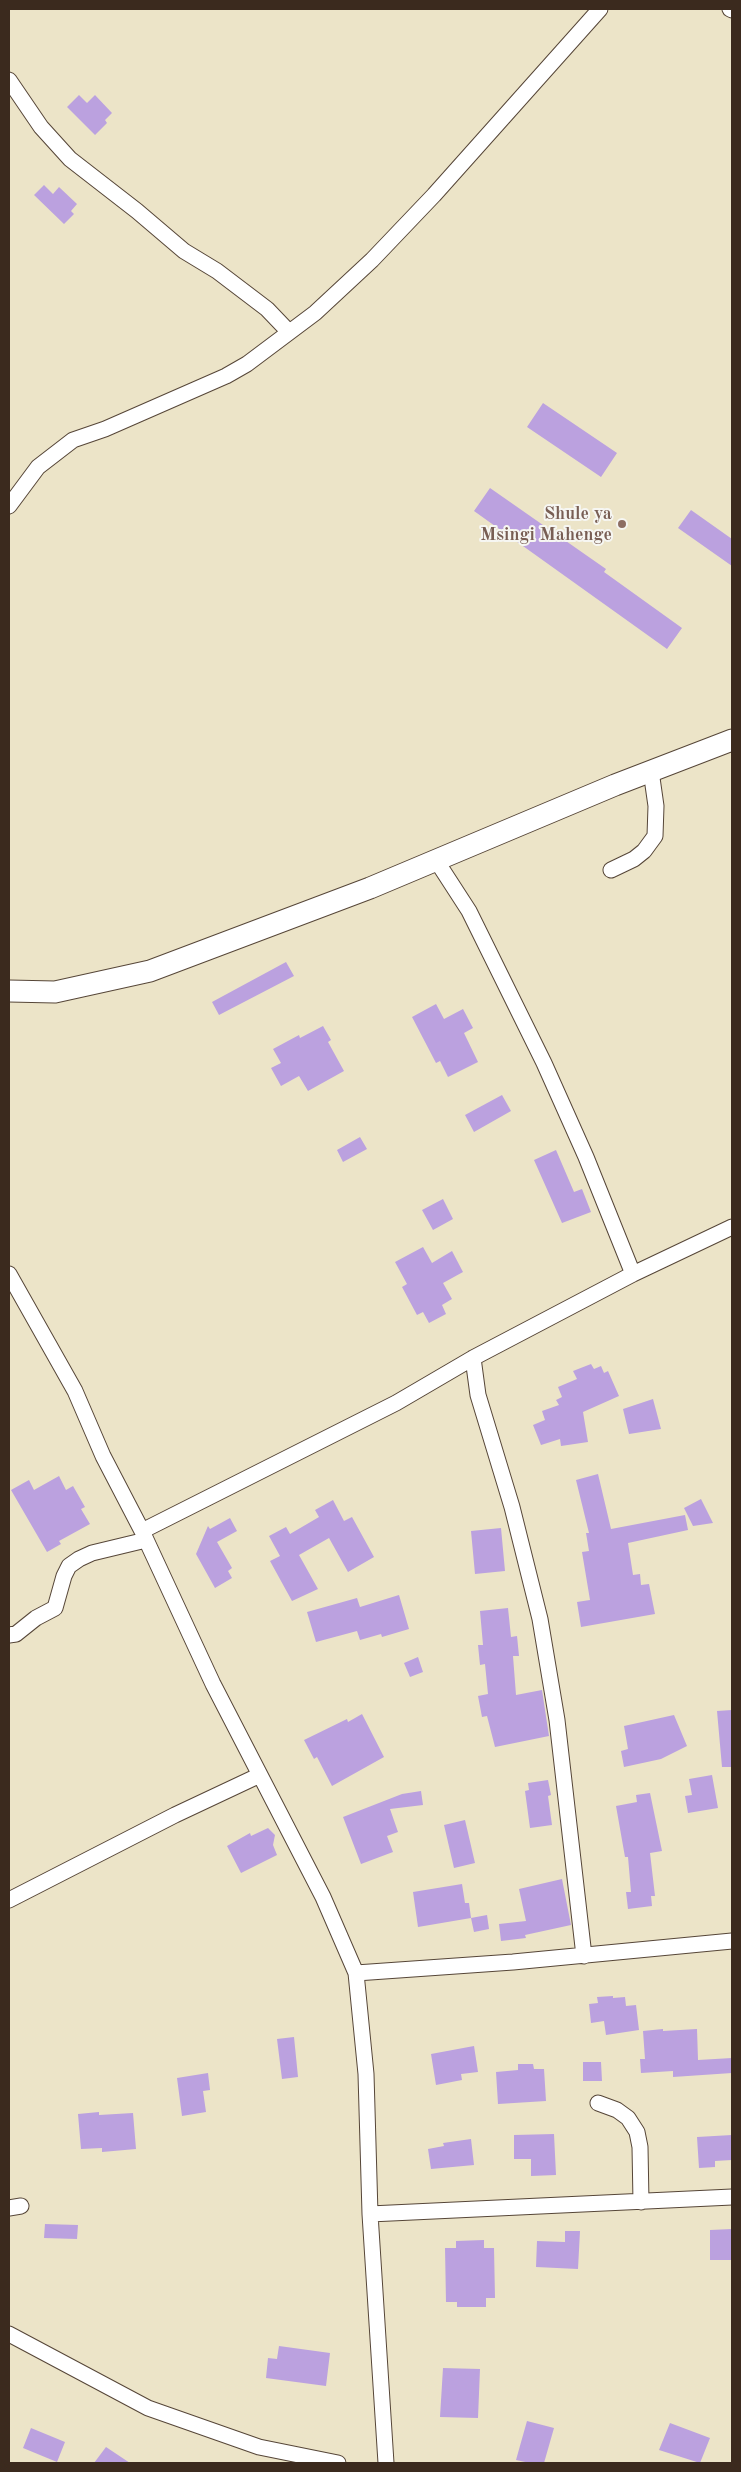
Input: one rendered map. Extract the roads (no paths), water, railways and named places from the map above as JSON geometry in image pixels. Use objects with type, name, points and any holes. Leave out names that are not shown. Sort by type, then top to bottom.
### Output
[{"type":"street","points":[[9,506],[38,467],[74,440],[105,429],[226,376],[315,313],[372,260],[414,216],[600,9]]},
{"type":"street","points":[[9,80],[41,127],[70,159],[137,211],[184,251],[218,272],[266,309],[289,332]]},
{"type":"street","points":[[9,991],[55,992],[150,971],[370,888],[651,771],[732,740]]},
{"type":"street","points":[[611,870],[634,859],[644,851],[655,836],[656,806],[651,771]]},
{"type":"street","points":[[436,860],[469,911],[544,1063],[586,1157],[633,1274]]},
{"type":"street","points":[[9,1636],[16,1634],[36,1618],[56,1608],[64,1576],[69,1566],[79,1559],[144,1536],[396,1403],[473,1358],[633,1274],[732,1227]]},
{"type":"street","points":[[9,1274],[75,1391],[103,1456],[144,1536],[213,1684],[323,1897],[356,1973],[366,2074],[370,2214],[386,2463]]},
{"type":"street","points":[[473,1358],[478,1395],[512,1507],[540,1619],[557,1720],[584,1956]]},
{"type":"street","points":[[9,1900],[175,1814],[260,1775]]},
{"type":"street","points":[[356,1973],[584,1956],[732,1941]]},
{"type":"street","points":[[598,2103],[628,2118],[637,2132],[640,2147],[641,2202]]},
{"type":"street","points":[[370,2214],[732,2197]]},
{"type":"street","points":[[9,2334],[148,2408],[259,2446],[338,2463]]},
{"type":"place","name":"Shule ya Msingi Mahenge","points":[[622,524]]}]
